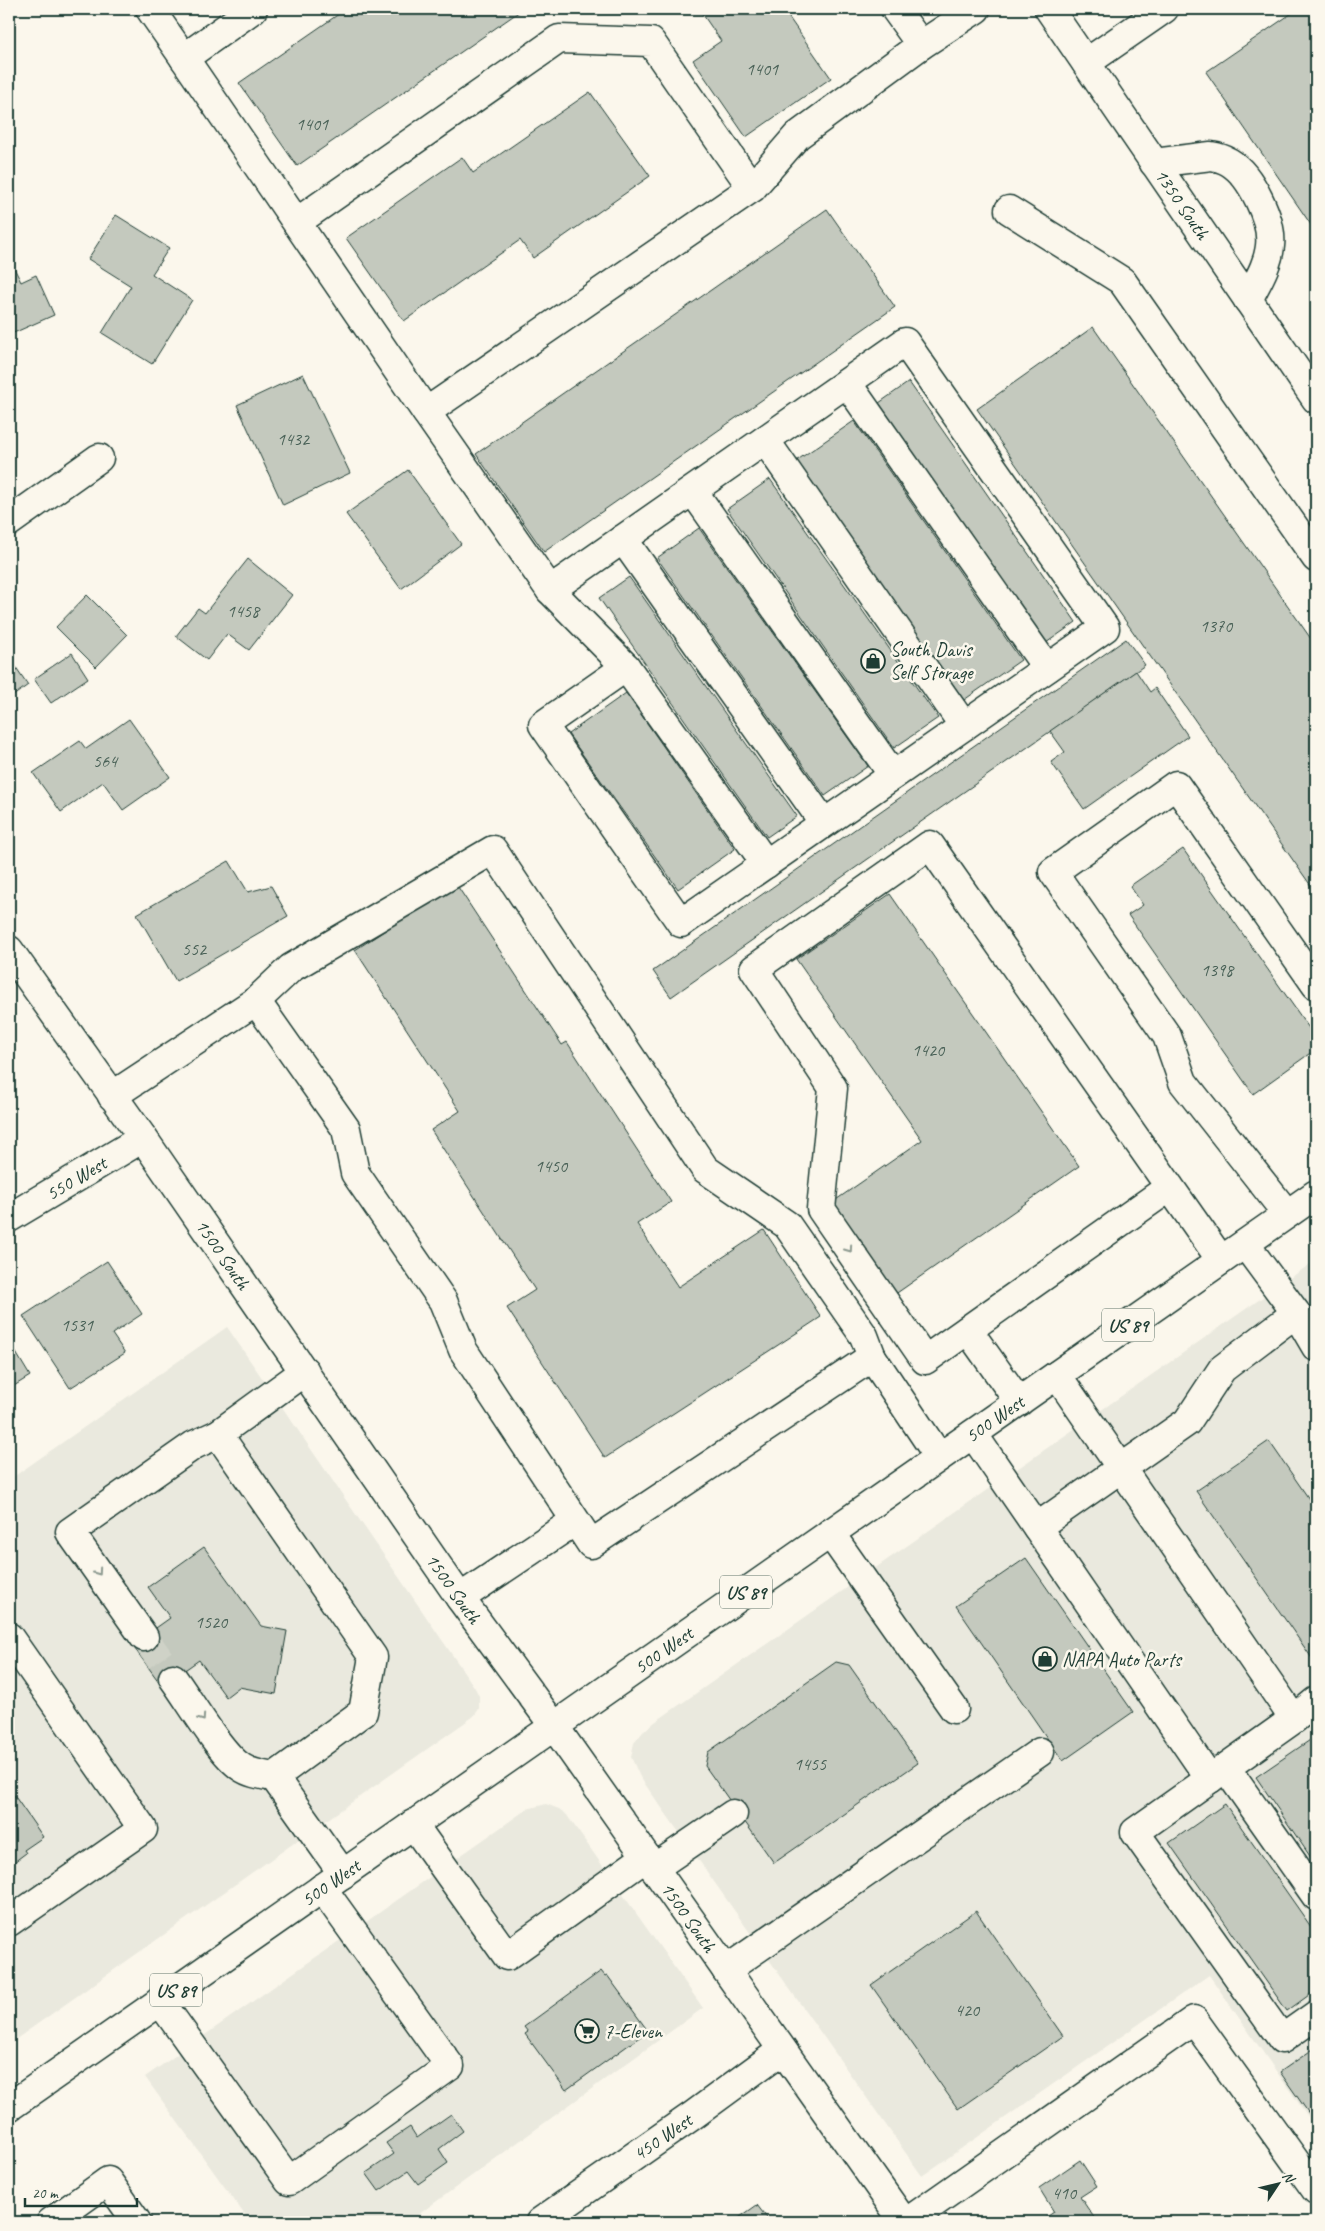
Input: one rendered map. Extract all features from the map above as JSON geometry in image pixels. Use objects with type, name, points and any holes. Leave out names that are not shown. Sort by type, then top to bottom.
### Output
[{"type":"street","points":[[150,9],[550,590],[626,667],[766,864]]},
{"type":"street","points":[[184,58],[253,9]]},
{"type":"street","points":[[895,9],[921,45]]},
{"type":"street","points":[[426,412],[752,188],[797,136],[921,45],[976,9]]},
{"type":"street","name":"1350 South","points":[[1049,9],[1248,300],[1308,368],[1316,399]]},
{"type":"street","points":[[1086,63],[1164,9]]},
{"type":"street","points":[[297,222],[558,39],[651,42],[752,188]]},
{"type":"street","points":[[1154,163],[1211,156],[1220,158],[1235,166],[1255,192],[1267,218],[1271,244],[1268,261],[1248,300]]},
{"type":"street","points":[[1009,210],[1122,281],[1316,558]]},
{"type":"street","points":[[550,590],[905,342],[1105,628],[681,924],[543,725],[626,667]]},
{"type":"street","points":[[847,383],[1047,668]]},
{"type":"street","points":[[765,440],[964,726]]},
{"type":"street","points":[[9,522],[99,458]]},
{"type":"street","points":[[693,491],[893,775]]},
{"type":"street","points":[[624,539],[824,824]]},
{"type":"street","points":[[1287,1214],[1183,1082],[1167,1036],[1053,872],[1176,785],[1316,985]]},
{"type":"street","points":[[1170,1187],[926,1360],[821,1209],[833,1088],[754,969],[930,845],[1170,1187],[1221,1260]]},
{"type":"street","points":[[112,1096],[256,1001],[291,968],[493,850],[705,1169],[787,1225],[864,1336],[872,1357],[939,1457]]},
{"type":"street","name":"1500 South","points":[[9,950],[144,1138],[460,1598],[554,1726],[905,2222]]},
{"type":"street","points":[[256,1001],[346,1129],[356,1172],[443,1301],[463,1350],[591,1544],[872,1357]]},
{"type":"street","name":"550 West","points":[[9,1218],[144,1138]]},
{"type":"street","name":"500 West","points":[[9,2108],[1316,1194]]},
{"type":"street","points":[[1245,1244],[1296,1313],[1316,1347]]},
{"type":"street","points":[[1037,1527],[1188,1422],[1222,1369],[1296,1313]]},
{"type":"street","points":[[968,1330],[1018,1402]]},
{"type":"street","points":[[144,1637],[70,1532],[194,1445],[218,1434],[305,1372]]},
{"type":"street","points":[[1057,1375],[1294,1719]]},
{"type":"street","points":[[173,1678],[228,1754],[241,1768],[255,1774],[274,1777],[363,1712],[373,1657],[218,1434]]},
{"type":"street","points":[[973,1434],[1037,1527],[1218,1773],[1316,1896]]},
{"type":"street","points":[[460,1598],[575,1521]]},
{"type":"street","points":[[830,1533],[954,1709]]},
{"type":"street","points":[[9,1637],[143,1829],[9,1922]]},
{"type":"street","points":[[1316,1701],[1294,1719],[1135,1832],[1282,2039],[1316,2015]]},
{"type":"street","points":[[726,1970],[1040,1752]]},
{"type":"street","points":[[160,2001],[289,2180],[450,2066],[333,1881],[274,1777]]},
{"type":"street","points":[[413,1824],[507,1956],[650,1863],[733,1814]]},
{"type":"street","points":[[905,2222],[1194,2020],[1316,2190]]},
{"type":"street","name":"450 West","points":[[540,2222],[692,2116],[782,2050]]},
{"type":"street","points":[[50,2222],[108,2182],[137,2222]]},
{"type":"shaded area","points":[[1316,1260],[1316,2113],[1309,2118],[1209,1975],[922,2176],[640,1777],[631,1757],[634,1743],[655,1722]]},
{"type":"shaded area","points":[[227,1327],[475,1688],[479,1696],[479,1709],[474,1716],[9,2044],[9,1480]]},
{"type":"shaded area","points":[[546,1804],[566,1814],[703,2008],[408,2222],[250,2222],[145,2077],[527,1809]]},
{"type":"building","points":[[346,9],[523,9],[297,166],[239,83]]},
{"type":"building","points":[[699,9],[783,9],[831,78],[746,137],[693,60],[721,41]]},
{"type":"building","points":[[1298,9],[1316,9],[1316,232],[1206,72]]},
{"type":"building","points":[[590,92],[650,176],[533,258],[520,240],[404,321],[346,238],[462,157],[473,173]]},
{"type":"building","points":[[827,209],[895,307],[544,552],[476,454]]},
{"type":"building","points":[[116,215],[169,248],[152,274],[192,300],[152,364],[102,333],[131,286],[88,259]]},
{"type":"building","points":[[11,262],[21,282],[36,275],[54,315],[9,335],[9,263]]},
{"type":"building","points":[[1093,327],[1316,646],[1316,893],[977,409]]},
{"type":"building","points":[[303,374],[350,473],[283,505],[237,405]]},
{"type":"building","points":[[909,382],[1076,622],[1046,643],[879,403]]},
{"type":"building","points":[[854,421],[1021,660],[964,700],[796,461]]},
{"type":"building","points":[[408,470],[461,544],[401,589],[346,514]]},
{"type":"building","points":[[770,479],[938,718],[894,748],[727,509]]},
{"type":"building","points":[[699,528],[868,766],[825,796],[657,558]]},
{"type":"building","points":[[248,559],[292,595],[249,650],[227,634],[207,660],[176,636],[198,608],[205,613]]},
{"type":"building","points":[[629,577],[797,816],[767,837],[599,598]]},
{"type":"building","points":[[87,595],[127,635],[96,667],[56,627]]},
{"type":"building","points":[[1126,639],[1145,665],[671,997],[653,971]]},
{"type":"building","points":[[72,653],[88,678],[51,703],[34,679]]},
{"type":"building","points":[[9,657],[28,685],[9,699]]},
{"type":"building","points":[[1136,671],[1150,692],[1155,688],[1188,736],[1084,809],[1051,762],[1065,752],[1050,731]]},
{"type":"building","points":[[626,693],[735,849],[678,889],[568,734]]},
{"type":"building","points":[[129,719],[170,777],[123,810],[103,782],[61,812],[33,773],[80,741],[86,749]]},
{"type":"building","points":[[1183,849],[1316,1038],[1316,1049],[1253,1094],[1128,915],[1143,905],[1130,886]]},
{"type":"building","points":[[229,861],[248,892],[271,886],[288,916],[176,981],[137,914]]},
{"type":"building","points":[[456,884],[562,1045],[567,1042],[671,1202],[637,1224],[678,1287],[764,1230],[821,1317],[605,1458],[507,1308],[535,1290],[431,1130],[460,1111],[355,950]]},
{"type":"building","points":[[890,894],[1079,1166],[894,1295],[830,1204],[922,1140],[796,959]]},
{"type":"building","points":[[107,1261],[142,1314],[112,1334],[125,1353],[70,1388],[23,1316]]},
{"type":"building","points":[[9,1341],[30,1376],[9,1389]]},
{"type":"building","points":[[1269,1441],[1316,1509],[1316,1664],[1196,1491]]},
{"type":"building","points":[[204,1547],[261,1626],[287,1631],[276,1694],[239,1687],[226,1697],[199,1660],[162,1686],[132,1645],[170,1618],[148,1587]]},
{"type":"building","name":"NAPA Auto Parts","points":[[1026,1558],[1133,1712],[1063,1761],[956,1606]]},
{"type":"building","points":[[836,1662],[849,1665],[918,1763],[774,1863],[705,1766],[708,1752]]},
{"type":"building","points":[[1316,1736],[1316,1865],[1256,1777]]},
{"type":"building","points":[[9,1788],[43,1837],[24,1850],[26,1853],[10,1865],[13,1869],[9,1872]]},
{"type":"building","points":[[1225,1804],[1316,1934],[1316,1990],[1287,2011],[1169,1843]]},
{"type":"building","points":[[976,1911],[1063,2036],[958,2109],[871,1985]]},
{"type":"building","name":"7-Eleven","points":[[601,1971],[605,1976],[607,1975],[648,2031],[566,2090],[525,2034],[528,2032],[524,2027]]},
{"type":"building","points":[[1316,2047],[1316,2111],[1310,2115],[1280,2072]]},
{"type":"building","points":[[451,2114],[463,2131],[439,2149],[448,2163],[418,2184],[408,2171],[379,2191],[366,2173],[394,2154],[386,2143],[410,2127],[417,2138]]},
{"type":"building","points":[[1080,2160],[1097,2186],[1080,2197],[1097,2222],[1039,2222],[1054,2212],[1039,2188]]},
{"type":"building","points":[[757,2205],[770,2222],[733,2222]]},
{"type":"tunnel","points":[[144,1637],[173,1678]]},
{"type":"place","name":"South Davis Self Storage","points":[[873,661]]},
{"type":"place","name":"NAPA Auto Parts","points":[[1045,1659]]},
{"type":"place","name":"7-Eleven","points":[[587,2031]]}]
